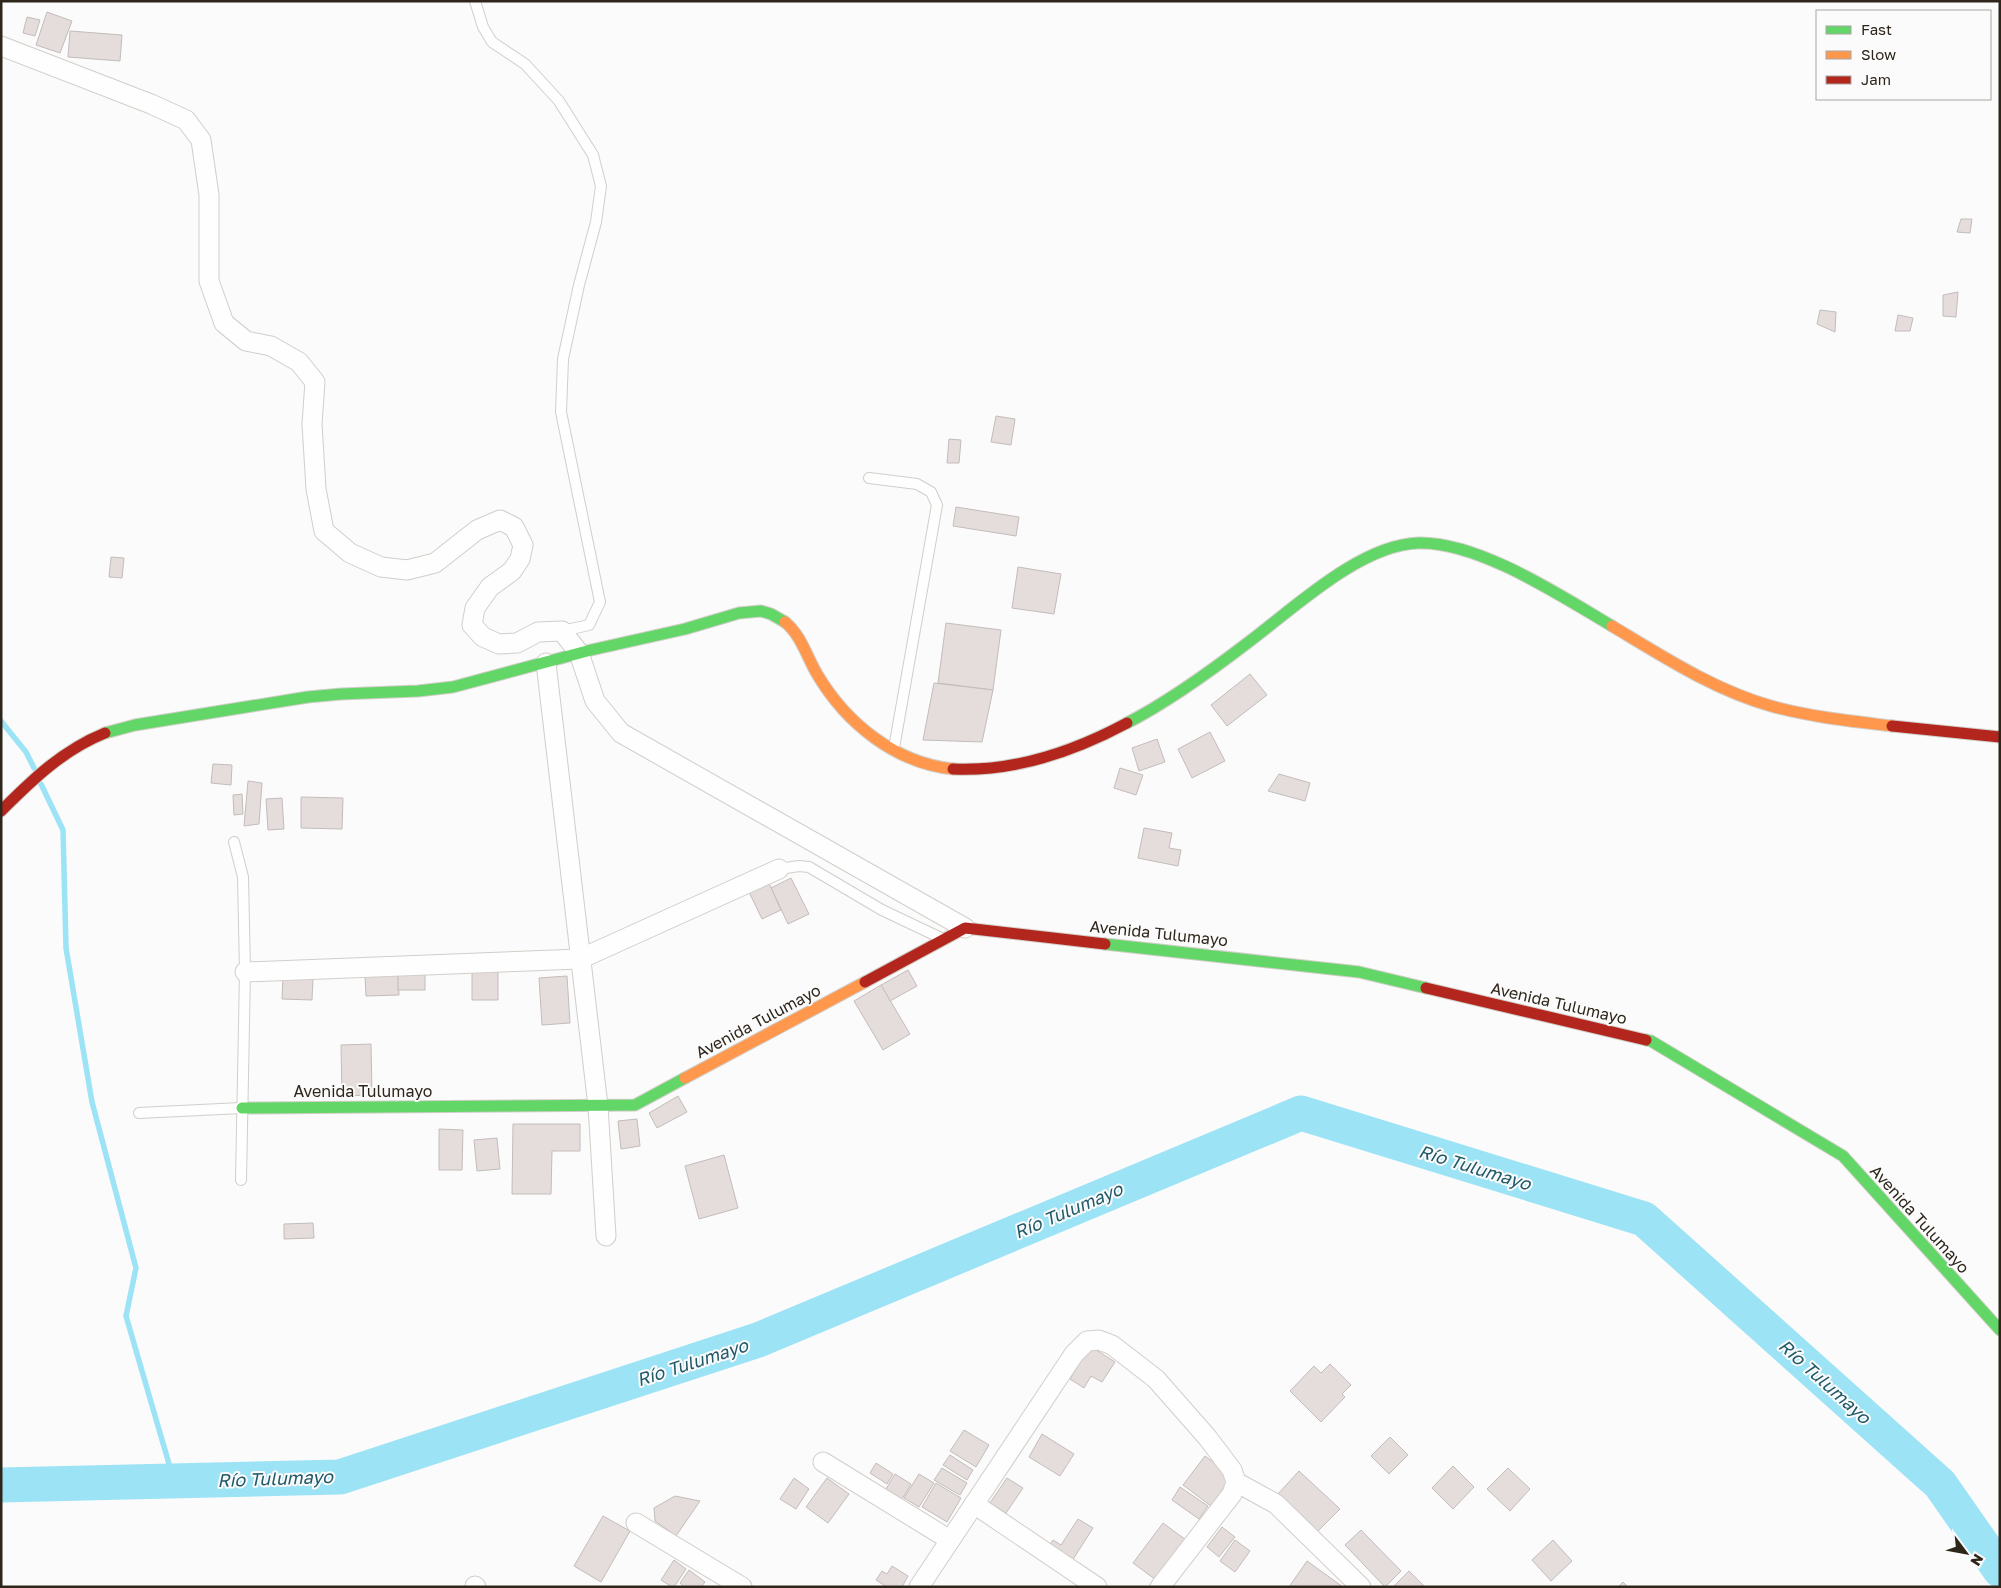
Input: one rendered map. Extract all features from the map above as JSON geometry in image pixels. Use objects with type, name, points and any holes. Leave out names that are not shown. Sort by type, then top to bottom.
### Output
[{"type":"main road","points":[[1,811],[62,753],[111,730],[322,695],[448,688],[579,653],[691,627],[746,611],[764,611],[779,616],[792,629],[832,699],[857,723],[906,757],[936,767],[967,770],[998,768],[1030,762],[1102,737],[1148,713],[1341,574],[1372,554],[1393,546],[1416,543],[1469,552],[1502,566],[1552,592],[1708,681],[1743,697],[1775,708],[1810,716],[2000,738]]},
{"type":"main road","name":"Avenida Tulumayo","points":[[242,1108],[635,1105],[965,928],[1359,972],[1652,1041],[1843,1156],[2000,1330]]},
{"type":"street","points":[[1,46],[133,97],[186,120],[201,140],[209,195],[209,281],[224,323],[246,341],[271,346],[300,362],[315,382],[312,424],[316,489],[324,531],[350,553],[381,567],[407,570],[435,563],[477,530],[500,520],[514,527],[523,545],[520,559],[512,571],[490,587],[475,608],[472,625],[483,637],[499,644],[517,643],[538,632],[562,631],[579,653],[595,701],[621,733],[965,928]]},
{"type":"street","points":[[546,663],[598,1106],[606,1236]]},
{"type":"street","points":[[245,972],[580,959],[779,869]]},
{"type":"street","points":[[919,1587],[1074,1354],[1087,1341],[1099,1340],[1112,1345],[1156,1380],[1207,1437],[1232,1470],[1236,1482],[1232,1494],[1160,1587]]},
{"type":"street","points":[[824,1462],[950,1540]]},
{"type":"street","points":[[1236,1482],[1276,1504],[1361,1587]]},
{"type":"street","points":[[974,1504],[1097,1587]]},
{"type":"street","points":[[636,1523],[742,1587]]},
{"type":"lane","points":[[475,1],[483,27],[492,42],[525,64],[559,100],[593,156],[601,186],[596,222],[578,285],[563,359],[561,412],[600,602],[589,625],[562,631]]},
{"type":"lane","points":[[869,478],[917,484],[931,492],[937,505],[893,749]]},
{"type":"lane","points":[[234,842],[244,877],[245,972],[241,1180]]},
{"type":"lane","points":[[779,869],[798,866],[809,867],[882,910],[944,939]]},
{"type":"lane","points":[[139,1113],[242,1108]]},
{"type":"building","points":[[47,12],[72,21],[60,53],[36,45]]},
{"type":"building","points":[[27,17],[40,20],[35,36],[23,33]]},
{"type":"building","points":[[70,31],[122,35],[120,61],[68,57]]},
{"type":"building","points":[[1961,219],[1972,219],[1970,233],[1957,232]]},
{"type":"building","points":[[1958,292],[1956,317],[1943,316],[1943,295]]},
{"type":"building","points":[[1820,310],[1836,312],[1835,332],[1817,324]]},
{"type":"building","points":[[1898,315],[1913,318],[1910,331],[1895,331]]},
{"type":"building","points":[[996,416],[1015,419],[1011,445],[991,442]]},
{"type":"building","points":[[949,439],[961,440],[959,463],[947,463]]},
{"type":"building","points":[[956,507],[1019,517],[1016,536],[953,526]]},
{"type":"building","points":[[111,557],[124,558],[122,578],[109,577]]},
{"type":"building","points":[[1018,567],[1061,574],[1054,614],[1012,608]]},
{"type":"building","points":[[946,623],[1001,630],[993,690],[938,683]]},
{"type":"building","points":[[1250,674],[1267,695],[1227,726],[1211,705]]},
{"type":"building","points":[[934,683],[993,690],[982,742],[923,740]]},
{"type":"building","points":[[1210,732],[1225,761],[1192,778],[1178,749]]},
{"type":"building","points":[[1157,739],[1165,762],[1139,771],[1132,748]]},
{"type":"building","points":[[213,764],[232,765],[231,785],[211,783]]},
{"type":"building","points":[[1120,768],[1143,775],[1136,795],[1114,788]]},
{"type":"building","points":[[1279,774],[1310,783],[1305,801],[1268,791]]},
{"type":"building","points":[[248,781],[262,783],[259,824],[244,826]]},
{"type":"building","points":[[242,794],[243,814],[234,815],[233,795]]},
{"type":"building","points":[[301,797],[343,798],[342,829],[301,828]]},
{"type":"building","points":[[282,798],[284,829],[268,830],[266,799]]},
{"type":"building","points":[[1144,828],[1172,833],[1169,848],[1181,850],[1178,866],[1138,858]]},
{"type":"building","points":[[791,878],[809,914],[788,924],[771,888]]},
{"type":"building","points":[[769,883],[781,910],[762,919],[749,892]]},
{"type":"building","points":[[908,970],[917,986],[890,1001],[881,985]]},
{"type":"building","points":[[498,971],[498,1000],[472,1000],[472,972]]},
{"type":"building","points":[[398,974],[399,995],[366,996],[365,975]]},
{"type":"building","points":[[398,974],[425,974],[425,990],[398,990]]},
{"type":"building","points":[[567,976],[570,1023],[542,1025],[539,978]]},
{"type":"building","points":[[283,977],[313,978],[312,1000],[282,999]]},
{"type":"building","points":[[881,985],[910,1034],[883,1050],[854,1001]]},
{"type":"building","points":[[371,1044],[372,1095],[342,1096],[341,1045]]},
{"type":"building","points":[[678,1096],[687,1112],[657,1128],[649,1113]]},
{"type":"building","points":[[637,1119],[640,1146],[621,1149],[618,1121]]},
{"type":"building","points":[[513,1124],[580,1124],[580,1151],[552,1151],[551,1194],[512,1194]]},
{"type":"building","points":[[439,1129],[463,1130],[462,1170],[439,1170]]},
{"type":"building","points":[[497,1138],[500,1169],[477,1171],[474,1140]]},
{"type":"building","points":[[724,1155],[738,1208],[699,1219],[685,1166]]},
{"type":"building","points":[[313,1223],[314,1238],[284,1239],[284,1224]]},
{"type":"building","points":[[1090,1346],[1115,1362],[1102,1382],[1091,1376],[1084,1388],[1070,1379]]},
{"type":"building","points":[[1330,1364],[1351,1385],[1342,1394],[1345,1397],[1321,1422],[1290,1391],[1314,1366],[1321,1373]]},
{"type":"building","points":[[964,1430],[989,1445],[976,1467],[950,1451]]},
{"type":"building","points":[[1042,1434],[1074,1454],[1060,1476],[1029,1457]]},
{"type":"building","points":[[1390,1437],[1408,1455],[1389,1474],[1371,1456]]},
{"type":"building","points":[[950,1455],[973,1470],[967,1480],[943,1465]]},
{"type":"building","points":[[1205,1456],[1233,1477],[1211,1506],[1183,1485]]},
{"type":"building","points":[[876,1463],[893,1474],[887,1484],[870,1473]]},
{"type":"building","points":[[1453,1466],[1474,1487],[1453,1509],[1432,1488]]},
{"type":"building","points":[[942,1468],[967,1483],[960,1495],[934,1480]]},
{"type":"building","points":[[1508,1468],[1530,1489],[1510,1511],[1487,1489]]},
{"type":"building","points":[[1299,1471],[1340,1509],[1317,1532],[1277,1495]]},
{"type":"building","points":[[895,1474],[911,1484],[902,1499],[886,1489]]},
{"type":"building","points":[[919,1474],[934,1483],[919,1507],[904,1498]]},
{"type":"building","points":[[794,1478],[809,1489],[796,1509],[780,1499]]},
{"type":"building","points":[[827,1478],[849,1494],[828,1523],[806,1507]]},
{"type":"building","points":[[1007,1478],[1023,1488],[1006,1513],[990,1503]]},
{"type":"building","points":[[936,1483],[961,1498],[947,1522],[922,1507]]},
{"type":"building","points":[[1180,1487],[1208,1506],[1199,1519],[1172,1500]]},
{"type":"building","points":[[675,1496],[700,1501],[676,1536],[655,1521],[654,1508]]},
{"type":"building","points":[[603,1516],[630,1531],[601,1582],[574,1566]]},
{"type":"building","points":[[1078,1519],[1093,1528],[1070,1564],[1047,1549],[1053,1540],[1061,1545]]},
{"type":"building","points":[[1163,1523],[1186,1540],[1156,1580],[1133,1563]]},
{"type":"building","points":[[1222,1527],[1235,1537],[1219,1557],[1207,1547]]},
{"type":"building","points":[[1361,1530],[1401,1571],[1385,1587],[1345,1545]]},
{"type":"building","points":[[1235,1540],[1250,1551],[1235,1572],[1220,1561]]},
{"type":"building","points":[[1553,1540],[1572,1561],[1551,1581],[1532,1560]]},
{"type":"building","points":[[674,1560],[686,1569],[674,1587],[672,1587],[661,1580]]},
{"type":"building","points":[[1307,1561],[1343,1587],[1289,1587]]},
{"type":"building","points":[[892,1566],[908,1576],[902,1587],[887,1587],[876,1580],[882,1571],[887,1574]]},
{"type":"building","points":[[689,1570],[705,1582],[701,1587],[684,1587],[680,1583]]},
{"type":"building","points":[[1409,1571],[1425,1587],[1393,1587]]},
{"type":"building","points":[[1623,1582],[1628,1587],[1618,1587]]},
{"type":"waterway","points":[[1,721],[26,752],[34,768]]},
{"type":"waterway","points":[[41,784],[63,830],[66,948],[92,1102],[136,1268],[126,1316],[174,1481]]},
{"type":"waterway","name":"Río Tulumayo","points":[[1,1485],[340,1477],[758,1340],[1301,1113],[1644,1219],[1940,1484],[2000,1570]]},
{"type":"traffic: fast","points":[[1127,723],[1175,695],[1205,674],[1329,580],[1351,566],[1396,546],[1418,543],[1441,545],[1492,560],[1544,586],[1612,626]]},
{"type":"traffic: fast","points":[[105,733],[135,725],[308,697],[418,691],[453,687],[591,650],[685,629],[739,613],[761,611],[785,622]]},
{"type":"traffic: fast","points":[[1105,944],[1359,972],[1426,988]]},
{"type":"traffic: fast","points":[[1646,1040],[1651,1041],[1843,1156],[2000,1330]]},
{"type":"traffic: fast","points":[[242,1108],[635,1105],[685,1078]]},
{"type":"traffic: slow","points":[[785,622],[800,640],[817,674],[829,692],[857,724],[874,738],[911,759],[953,769]]},
{"type":"traffic: slow","points":[[1612,626],[1709,682],[1750,699],[1801,713],[1892,726]]},
{"type":"traffic: slow","points":[[685,1078],[865,982]]},
{"type":"traffic: jam","points":[[953,769],[999,767],[1043,758],[1086,743],[1127,723]]},
{"type":"traffic: jam","points":[[1892,726],[2000,737]]},
{"type":"traffic: jam","points":[[1,811],[49,766],[76,748],[105,733]]},
{"type":"traffic: jam","points":[[865,982],[965,928],[1105,944]]},
{"type":"traffic: jam","points":[[1426,988],[1646,1040]]}]
